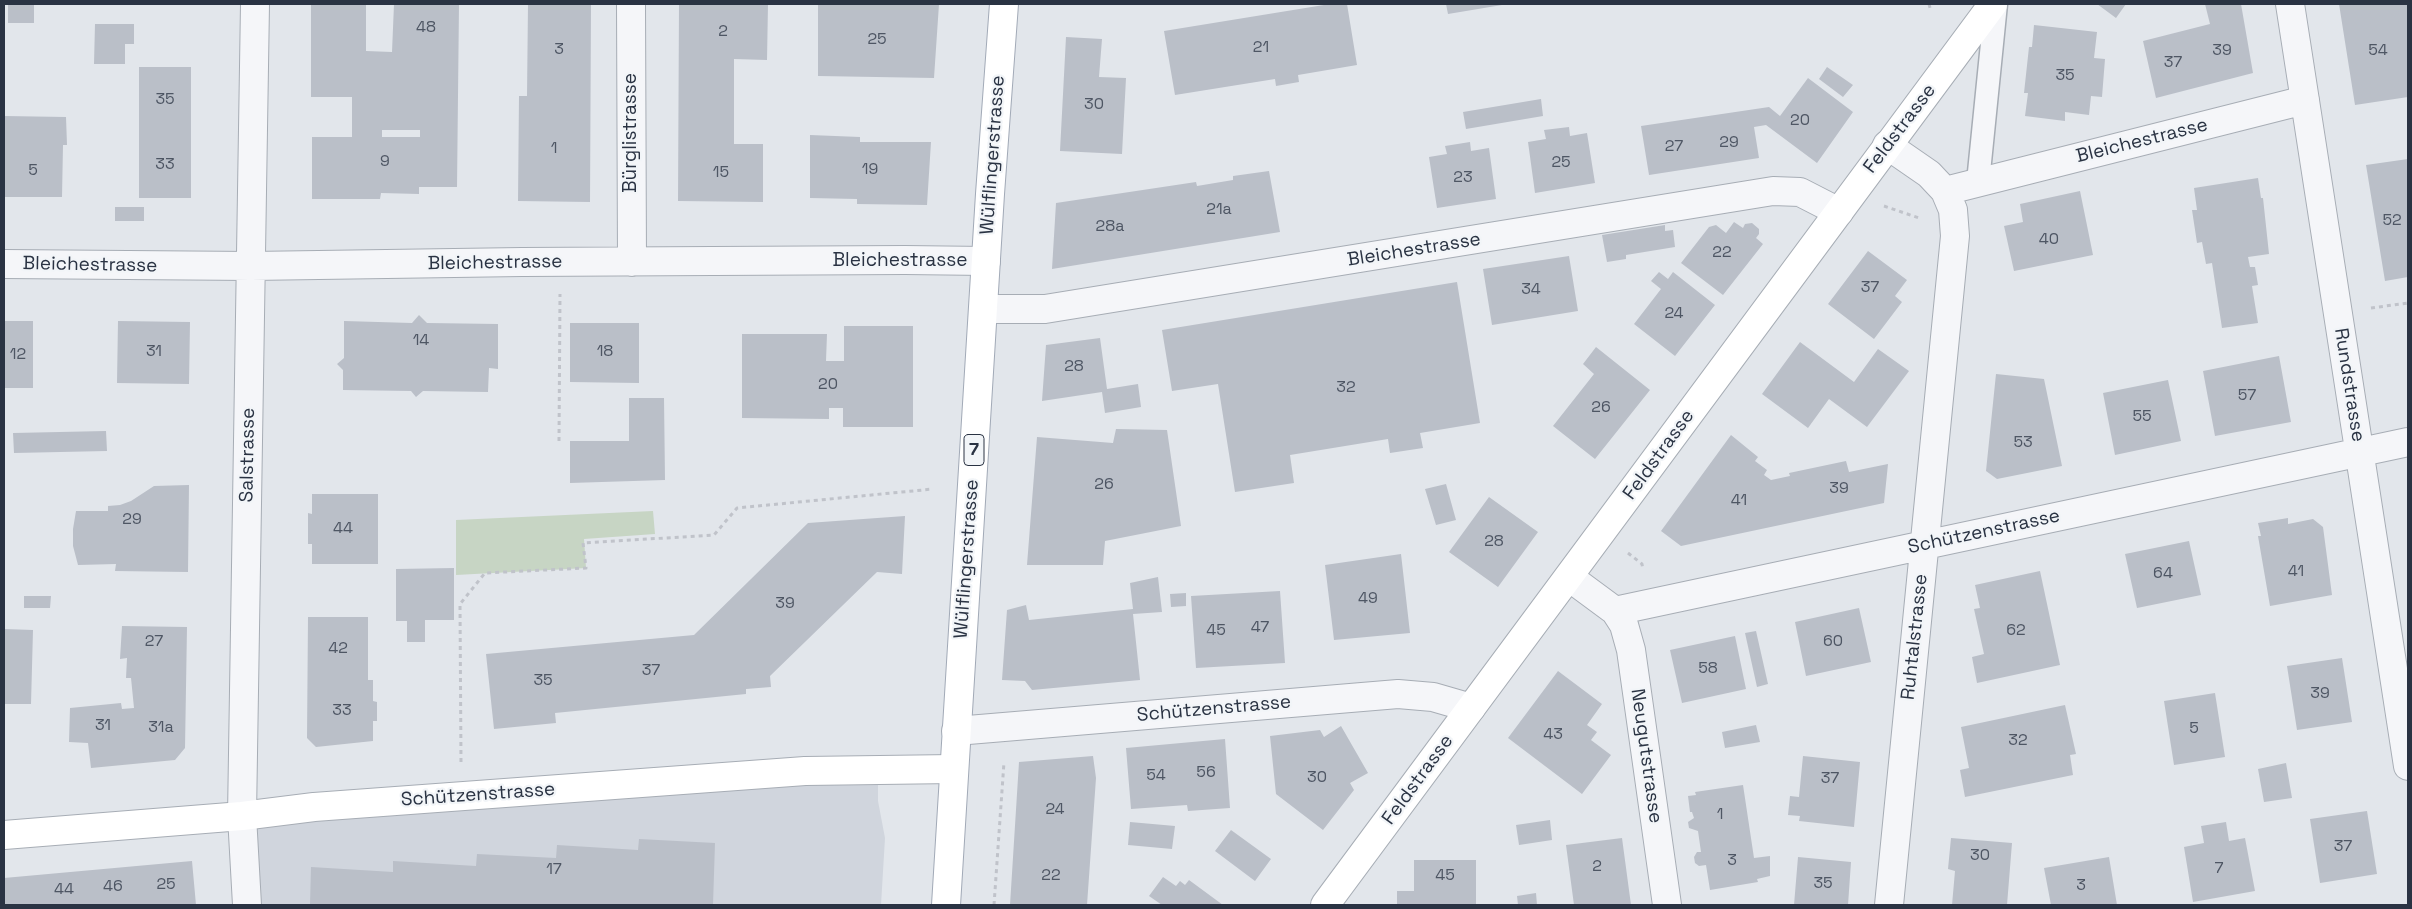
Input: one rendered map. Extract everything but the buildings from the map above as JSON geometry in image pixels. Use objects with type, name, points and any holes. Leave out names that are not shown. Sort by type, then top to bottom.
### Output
[{"type":"street","name":"Salstrasse","points":[[247,905],[242,816],[255,4]]},
{"type":"street","name":"Bürglistrasse","points":[[631,4],[632,262]]},
{"type":"street","name":"Wülflingerstrasse","points":[[946,905],[1004,4]]},
{"type":"street","name":"Feldstrasse","points":[[1325,905],[1569,578],[1887,145],[1994,4]]},
{"type":"street","name":"Rundstrasse","points":[[2290,4],[2408,766]]},
{"type":"street","name":"Bleichestrasse","points":[[1945,191],[2305,100]]},
{"type":"street","points":[[1887,145],[1929,174],[1945,191]]},
{"type":"street","name":"Bleichestrasse","points":[[984,309],[1045,309],[1773,191],[1800,192],[1839,212]]},
{"type":"street","name":"Ruhtalstrasse","points":[[1889,905],[1954,236],[1953,210],[1945,191]]},
{"type":"street","name":"Bleichestrasse","points":[[4,264],[251,266],[905,260],[986,261]]},
{"type":"street","name":"Schützenstrasse","points":[[1615,611],[2408,442]]},
{"type":"street","points":[[1569,578],[1615,611]]},
{"type":"street","name":"Neugutstrasse","points":[[1615,611],[1624,625],[1632,650],[1667,905]]},
{"type":"street","name":"Schützenstrasse","points":[[956,731],[1404,694],[1433,697],[1471,708]]},
{"type":"street","name":"Schützenstrasse","points":[[4,835],[242,816],[314,807],[805,771],[954,769]]},
{"type":"lane","points":[[1978,182],[1994,4]]},
{"type":"path","points":[[559,441],[560,291]]},
{"type":"path","points":[[461,765],[460,604],[485,573],[586,568],[584,543],[714,535],[737,508],[933,489]]},
{"type":"path","points":[[994,905],[1006,726]]},
{"type":"shaded area","points":[[878,769],[878,801],[885,838],[881,905],[247,905],[242,816]]},
{"type":"green space","points":[[653,511],[655,534],[584,539],[586,568],[456,575],[456,520]]}]
